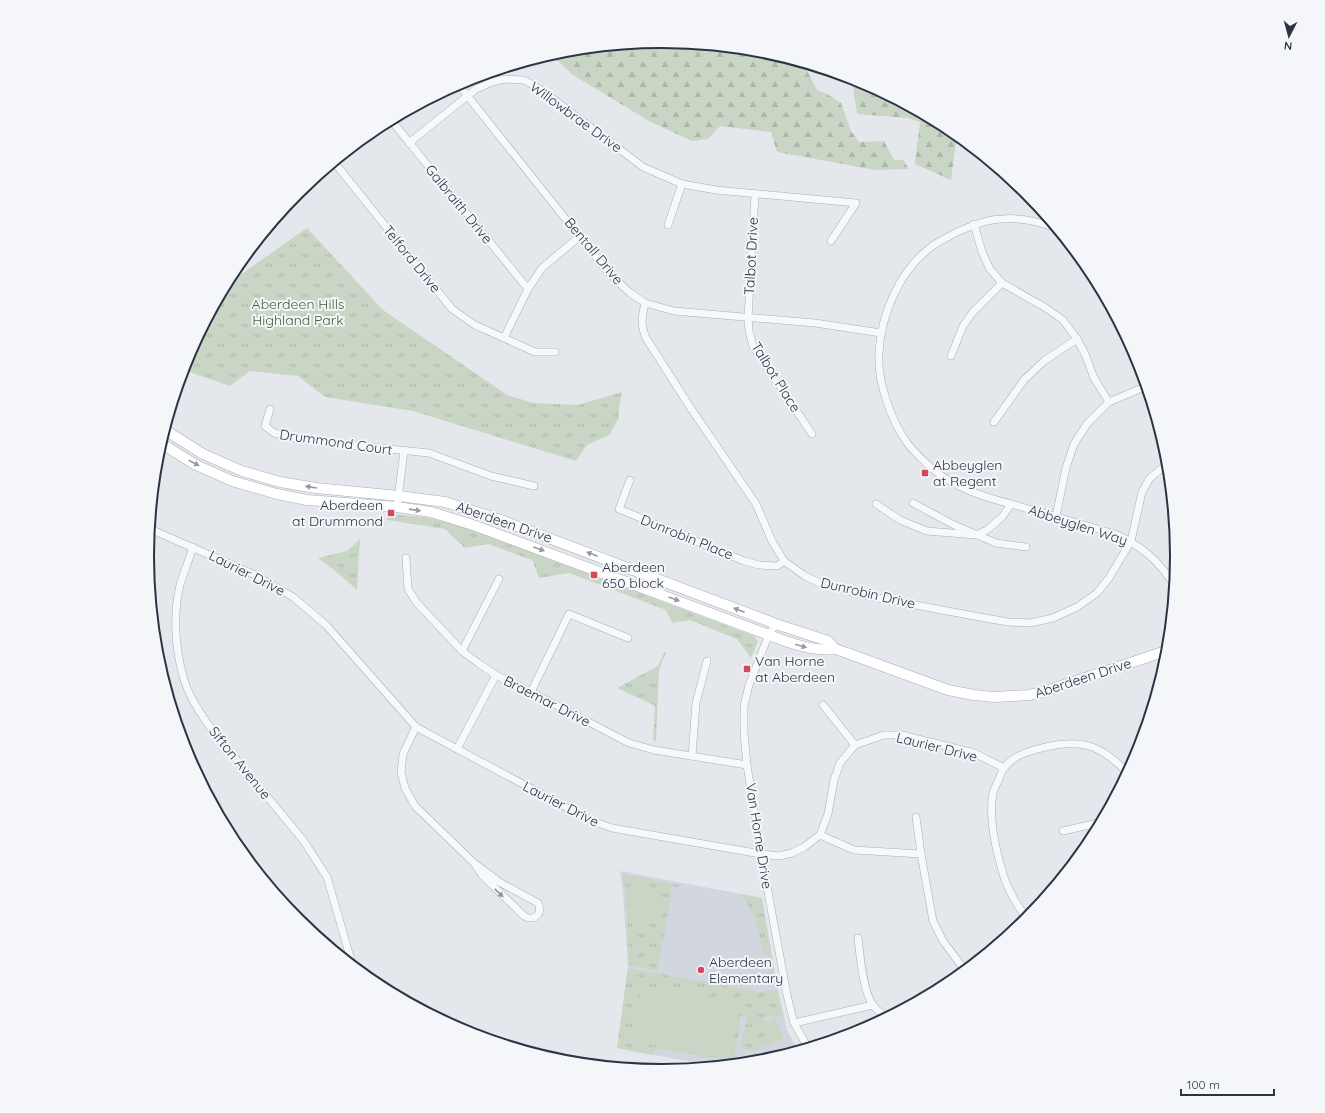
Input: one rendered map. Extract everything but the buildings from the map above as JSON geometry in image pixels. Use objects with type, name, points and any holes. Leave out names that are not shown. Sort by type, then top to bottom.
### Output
[{"type":"main road","name":"Aberdeen Drive","points":[[169,433],[203,454],[242,472],[280,482],[316,488],[445,502],[498,518],[776,624],[828,641],[835,649]]},
{"type":"main road","name":"Aberdeen Drive","points":[[166,446],[194,464],[232,481],[278,494],[307,500],[397,507],[431,512],[473,525],[806,647],[824,650],[835,649],[948,690],[994,697],[1012,697],[1043,692],[1162,652]]},
{"type":"street","name":"Willowbrae Drive","points":[[409,143],[476,88],[492,82],[524,80],[540,89],[643,167],[682,184],[716,190],[856,203],[831,241]]},
{"type":"street","name":"Bentall Drive","points":[[462,90],[607,271],[644,303],[674,312],[814,323],[881,333]]},
{"type":"street","name":"Galbraith Drive","points":[[395,125],[528,289]]},
{"type":"street","name":"Telford Drive","points":[[337,166],[452,309],[475,325],[535,352],[555,352]]},
{"type":"street","points":[[668,225],[682,184]]},
{"type":"street","name":"Talbot Drive","points":[[748,318],[755,194]]},
{"type":"street","name":"Abbeyglen Way","points":[[1049,226],[1032,220],[1002,218],[974,224],[945,238],[930,248],[914,262],[894,295],[881,333],[879,354],[881,380],[893,419],[908,444],[929,466],[948,480],[973,492],[1056,516],[1114,534],[1131,541],[1145,550],[1164,569],[1170,579]]},
{"type":"street","points":[[974,224],[982,252],[990,269],[1002,284],[1048,309],[1063,320],[1077,339],[1085,354],[1094,378],[1110,402]]},
{"type":"street","points":[[504,338],[528,289],[542,268],[580,236]]},
{"type":"street","points":[[951,356],[963,326],[973,312],[1002,284]]},
{"type":"street","name":"Dunrobin Drive","points":[[644,303],[641,321],[642,330],[646,338],[690,407],[756,504],[772,541],[784,561],[804,576],[822,584],[873,597],[1008,622],[1030,623],[1053,618],[1077,607],[1097,593],[1109,578],[1131,541],[1142,492],[1150,478],[1161,469],[1163,470]]},
{"type":"street","name":"Talbot Place","points":[[748,318],[749,331],[753,346],[812,434]]},
{"type":"street","points":[[994,422],[1024,380],[1044,360],[1077,339]]},
{"type":"street","points":[[1056,516],[1066,468],[1074,444],[1087,424],[1110,402],[1142,388]]},
{"type":"street","name":"Drummond Court","points":[[270,409],[265,426],[274,433],[310,441],[429,453],[491,476],[534,486]]},
{"type":"street","name":"Drummond Court","points":[[397,507],[404,451]]},
{"type":"street","name":"Dunrobin Place","points":[[630,480],[619,509],[744,561],[759,565],[777,566],[784,561]]},
{"type":"street","points":[[913,503],[954,526],[996,543],[1026,547]]},
{"type":"street","points":[[876,504],[900,520],[927,531],[976,535]]},
{"type":"street","name":"Abbeyglen Way","points":[[976,535],[987,530],[1003,516],[1011,504]]},
{"type":"street","name":"Laurier Drive","points":[[155,531],[253,574],[292,596],[326,625],[416,727],[598,824],[612,828],[779,856],[804,848],[820,835]]},
{"type":"street","name":"Sifton Avenue","points":[[193,547],[180,585],[176,620],[178,649],[183,677],[201,713],[212,730],[303,840],[327,877],[351,958]]},
{"type":"street","name":"Braemar Drive","points":[[406,558],[408,589],[417,603],[462,651],[496,675],[629,743],[654,750],[747,765]]},
{"type":"street","points":[[462,651],[499,579]]},
{"type":"street","points":[[531,692],[569,614],[628,638]]},
{"type":"street","name":"Van Horne Drive","points":[[776,624],[769,634],[749,685],[744,706],[744,733],[747,765],[761,854],[784,982],[794,1023],[806,1044]]},
{"type":"street","points":[[692,756],[696,703],[707,661]]},
{"type":"street","points":[[457,749],[496,675]]},
{"type":"street","points":[[823,705],[855,745],[840,763],[834,780],[828,814],[820,835],[854,850],[921,854]]},
{"type":"street","points":[[416,727],[403,754],[401,772],[405,788],[415,806],[474,863],[501,882],[538,903],[540,912],[537,916],[533,919],[524,916],[482,876],[474,863]]},
{"type":"street","name":"Laurier Drive","points":[[855,745],[884,735],[902,736],[974,753],[1004,768]]},
{"type":"street","points":[[1024,914],[1006,881],[997,847],[991,814],[993,792],[1004,768],[1013,760],[1030,750],[1056,745],[1077,744],[1095,747],[1114,758],[1124,769]]},
{"type":"street","points":[[916,817],[933,921],[943,941],[961,965]]},
{"type":"street","points":[[1063,831],[1095,824]]},
{"type":"street","points":[[858,938],[866,988],[873,1005],[883,1015]]},
{"type":"street","points":[[794,1023],[873,1005]]},
{"type":"shaded area","name":"Aberdeen Elementary","points":[[620,871],[762,898],[778,989],[787,1030],[796,1047],[729,1061],[700,1064],[617,1048],[628,968]]},
{"type":"green space","points":[[629,49],[696,49],[729,52],[794,65],[806,69],[817,90],[829,95],[841,103],[851,131],[859,142],[884,141],[894,160],[903,160],[909,169],[875,170],[777,152],[771,132],[720,126],[708,139],[692,141],[649,121],[573,75],[556,60],[596,52]]},
{"type":"green space","points":[[851,85],[887,100],[917,116],[956,142],[951,180],[915,164],[920,122],[907,118],[857,114],[853,86]]},
{"type":"green space","name":"Aberdeen Hills Highland Park","points":[[307,228],[383,310],[507,395],[533,403],[578,405],[622,392],[619,418],[609,435],[587,445],[576,461],[413,411],[325,397],[298,376],[250,371],[230,386],[189,372],[206,332],[222,302],[239,276]]},
{"type":"green space","points":[[388,514],[424,517],[459,525],[754,636],[758,642],[751,658],[737,639],[690,620],[672,623],[666,610],[569,573],[539,578],[532,560],[488,544],[465,548],[445,529],[387,520]]},
{"type":"green space","points":[[360,539],[357,590],[318,558],[347,551]]},
{"type":"green space","points":[[665,651],[666,652],[659,670],[656,741],[653,740],[655,706],[617,688],[658,666]]},
{"type":"green space","points":[[622,874],[679,885],[679,888],[674,886],[671,889],[666,927],[657,971],[629,965],[626,893]]},
{"type":"green space","points":[[633,884],[660,889],[660,903],[653,913],[641,917],[635,917],[628,914],[628,888]]},
{"type":"green space","points":[[741,894],[762,898],[774,972],[768,977],[769,955],[764,954],[754,916]]},
{"type":"green space","points":[[628,968],[758,992],[777,990],[783,1014],[775,1017],[773,1014],[763,1018],[773,1043],[753,1051],[740,1048],[747,1018],[745,1016],[740,1016],[740,1029],[733,1060],[721,1060],[714,1057],[702,1058],[691,1054],[660,1049],[655,1050],[653,1055],[617,1048]]},
{"type":"green space","points":[[642,985],[740,1002],[729,1059],[632,1041]]},
{"type":"green space","points":[[775,1017],[784,1039],[773,1043],[765,1022]]},
{"type":"place","name":"Abbeyglen at Regent","points":[[925,473]]},
{"type":"place","name":"Aberdeen at Drummond","points":[[391,513]]},
{"type":"place","name":"Aberdeen 650 block","points":[[594,575]]},
{"type":"place","name":"Van Horne at Aberdeen","points":[[747,669]]},
{"type":"place","name":"Aberdeen Elementary","points":[[701,970]]}]
